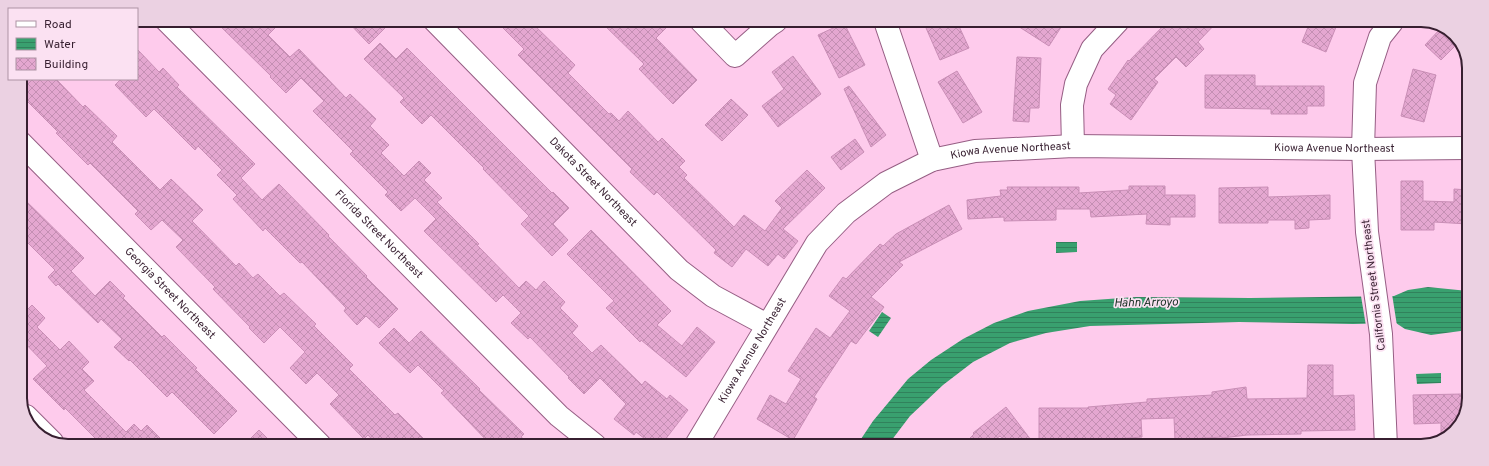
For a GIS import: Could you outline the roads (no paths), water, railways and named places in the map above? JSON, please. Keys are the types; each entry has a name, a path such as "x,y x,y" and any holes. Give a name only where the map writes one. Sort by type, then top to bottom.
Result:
{"street":[{"name":"Florida Street Northeast","path":"173,27 560,416 588,439"},
{"name":"Dakota Street Northeast","path":"441,27 679,270 713,296 767,325"},
{"path":"707,27 735,56 768,27"},
{"path":"887,27 932,160"},
{"path":"1073,146 1072,105 1076,84 1092,48 1112,27"},
{"name":"California Street Northeast","path":"1386,439 1381,334 1367,232 1362,149 1365,83 1380,37 1388,27"},
{"name":"Kiowa Avenue Northeast","path":"700,439 817,244 846,213 886,184 932,160 975,151 1073,146 1362,149 1462,148"},
{"name":"Georgia Street Northeast","path":"27,149 314,439"}],"water":[{"path":"1056,242 1077,242 1077,252 1056,253"},
{"name":"Hahn Arroyo","path":"1428,287 1462,290 1462,331 1431,335 1405,329 1396,323 1353,324 1239,322 1090,326 1046,333 1010,343 973,362 943,385 910,416 893,439 861,439 873,421 908,379 931,360 963,339 994,323 1028,311 1080,301 1136,297 1250,298 1394,296 1408,290"},
{"path":"882,312 891,318 878,337 869,331"},
{"path":"1441,373 1441,383 1417,384 1416,374"}]}
